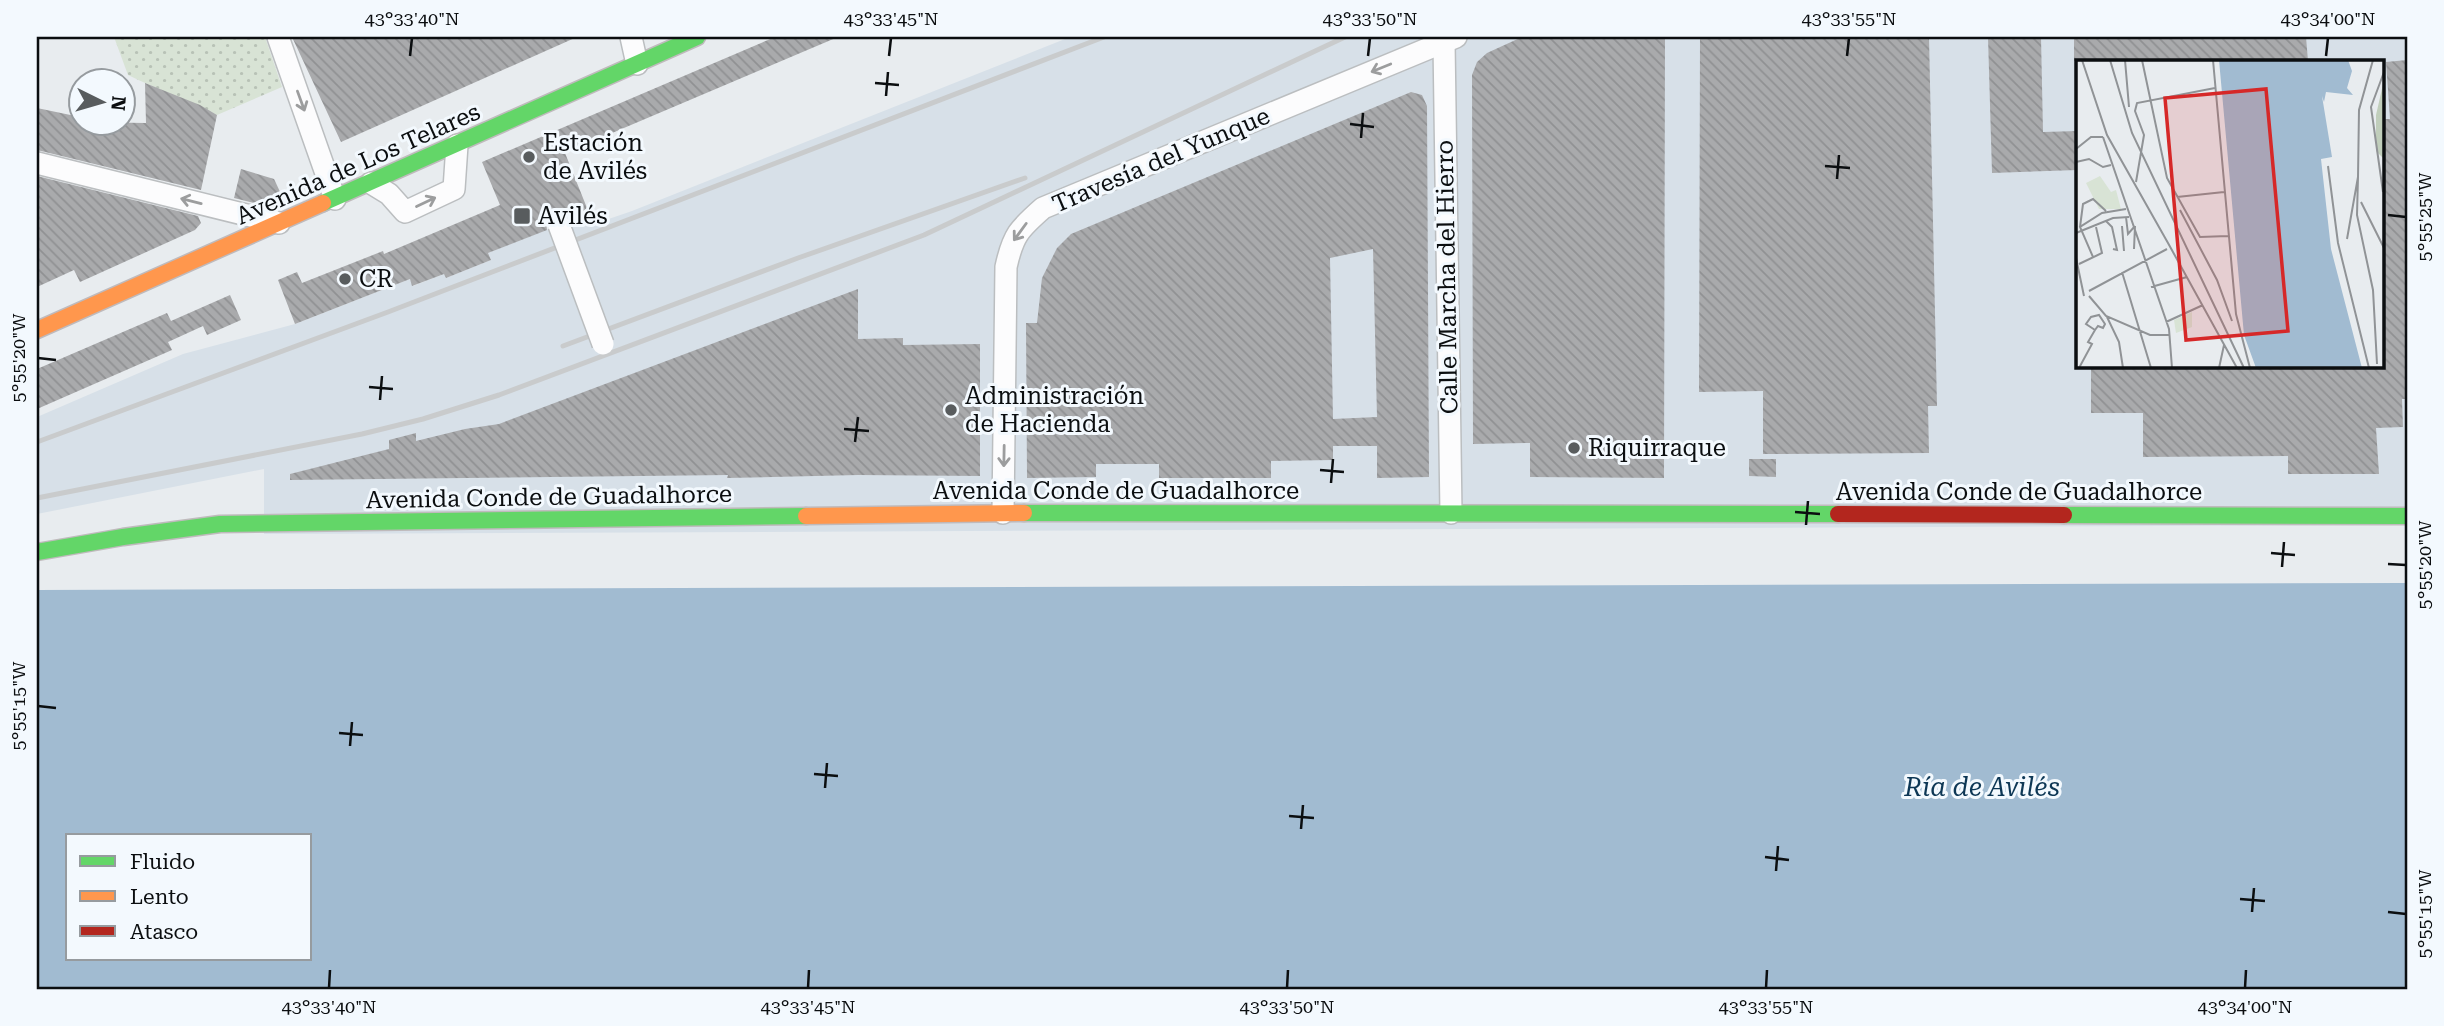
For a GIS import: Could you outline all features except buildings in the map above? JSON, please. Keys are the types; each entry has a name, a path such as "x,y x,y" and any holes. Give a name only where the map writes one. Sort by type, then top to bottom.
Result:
{"main road":[{"name":"Avenida de Los Telares","path":"37,330 697,37"},
{"name":"Avenida Conde de Guadalhorce","path":"37,552 220,524 1003,513 2407,516"}],"street":[{"path":"278,37 335,199"},
{"path":"631,37 637,64"},
{"name":"Calle Marcha del Hierro","path":"1450,40 1451,513"},
{"name":"Travesía del Yunque","path":"1003,513 1006,267 1011,246 1020,228 1044,208 1450,40"},
{"path":"371,183 389,194 405,212 454,189 457,145"},
{"path":"37,163 281,223"},
{"path":"559,225 604,344"}],"shaded area":[{"path":"1070,37 2407,37 2407,525 264,534 264,469 37,514 37,417 183,354 295,324 410,279 413,286 444,274 446,278 491,260 488,253 589,213 594,224"}],"green space":[{"path":"114,37 265,37 282,87 217,115 136,79 136,66 125,66"}],"water":[{"name":"Ría de Avilés","path":"2407,583 2407,989 37,989 37,590"}],"railway":[{"path":"37,442 388,312 1104,37"},
{"path":"37,498 362,434 423,419 499,395 924,235 1345,37"},
{"path":"563,346 798,258 1025,178"}],"traffic: fast":[{"path":"323,203 697,37"},
{"path":"1024,513 1838,514"},
{"path":"2064,515 2407,516"},
{"path":"37,552 220,524 806,516"}],"traffic: slow":[{"path":"37,330 323,203"},
{"path":"806,516 1024,513"}],"traffic: jam":[{"path":"1838,514 2064,515"}],"place":[{"name":"Estación de Avilés","path":"529,157"},
{"name":"Avilés","path":"522,216"},
{"name":"CR","path":"345,279"},
{"name":"Administración de Hacienda","path":"951,410"},
{"name":"Riquirraque","path":"1574,448"}]}
